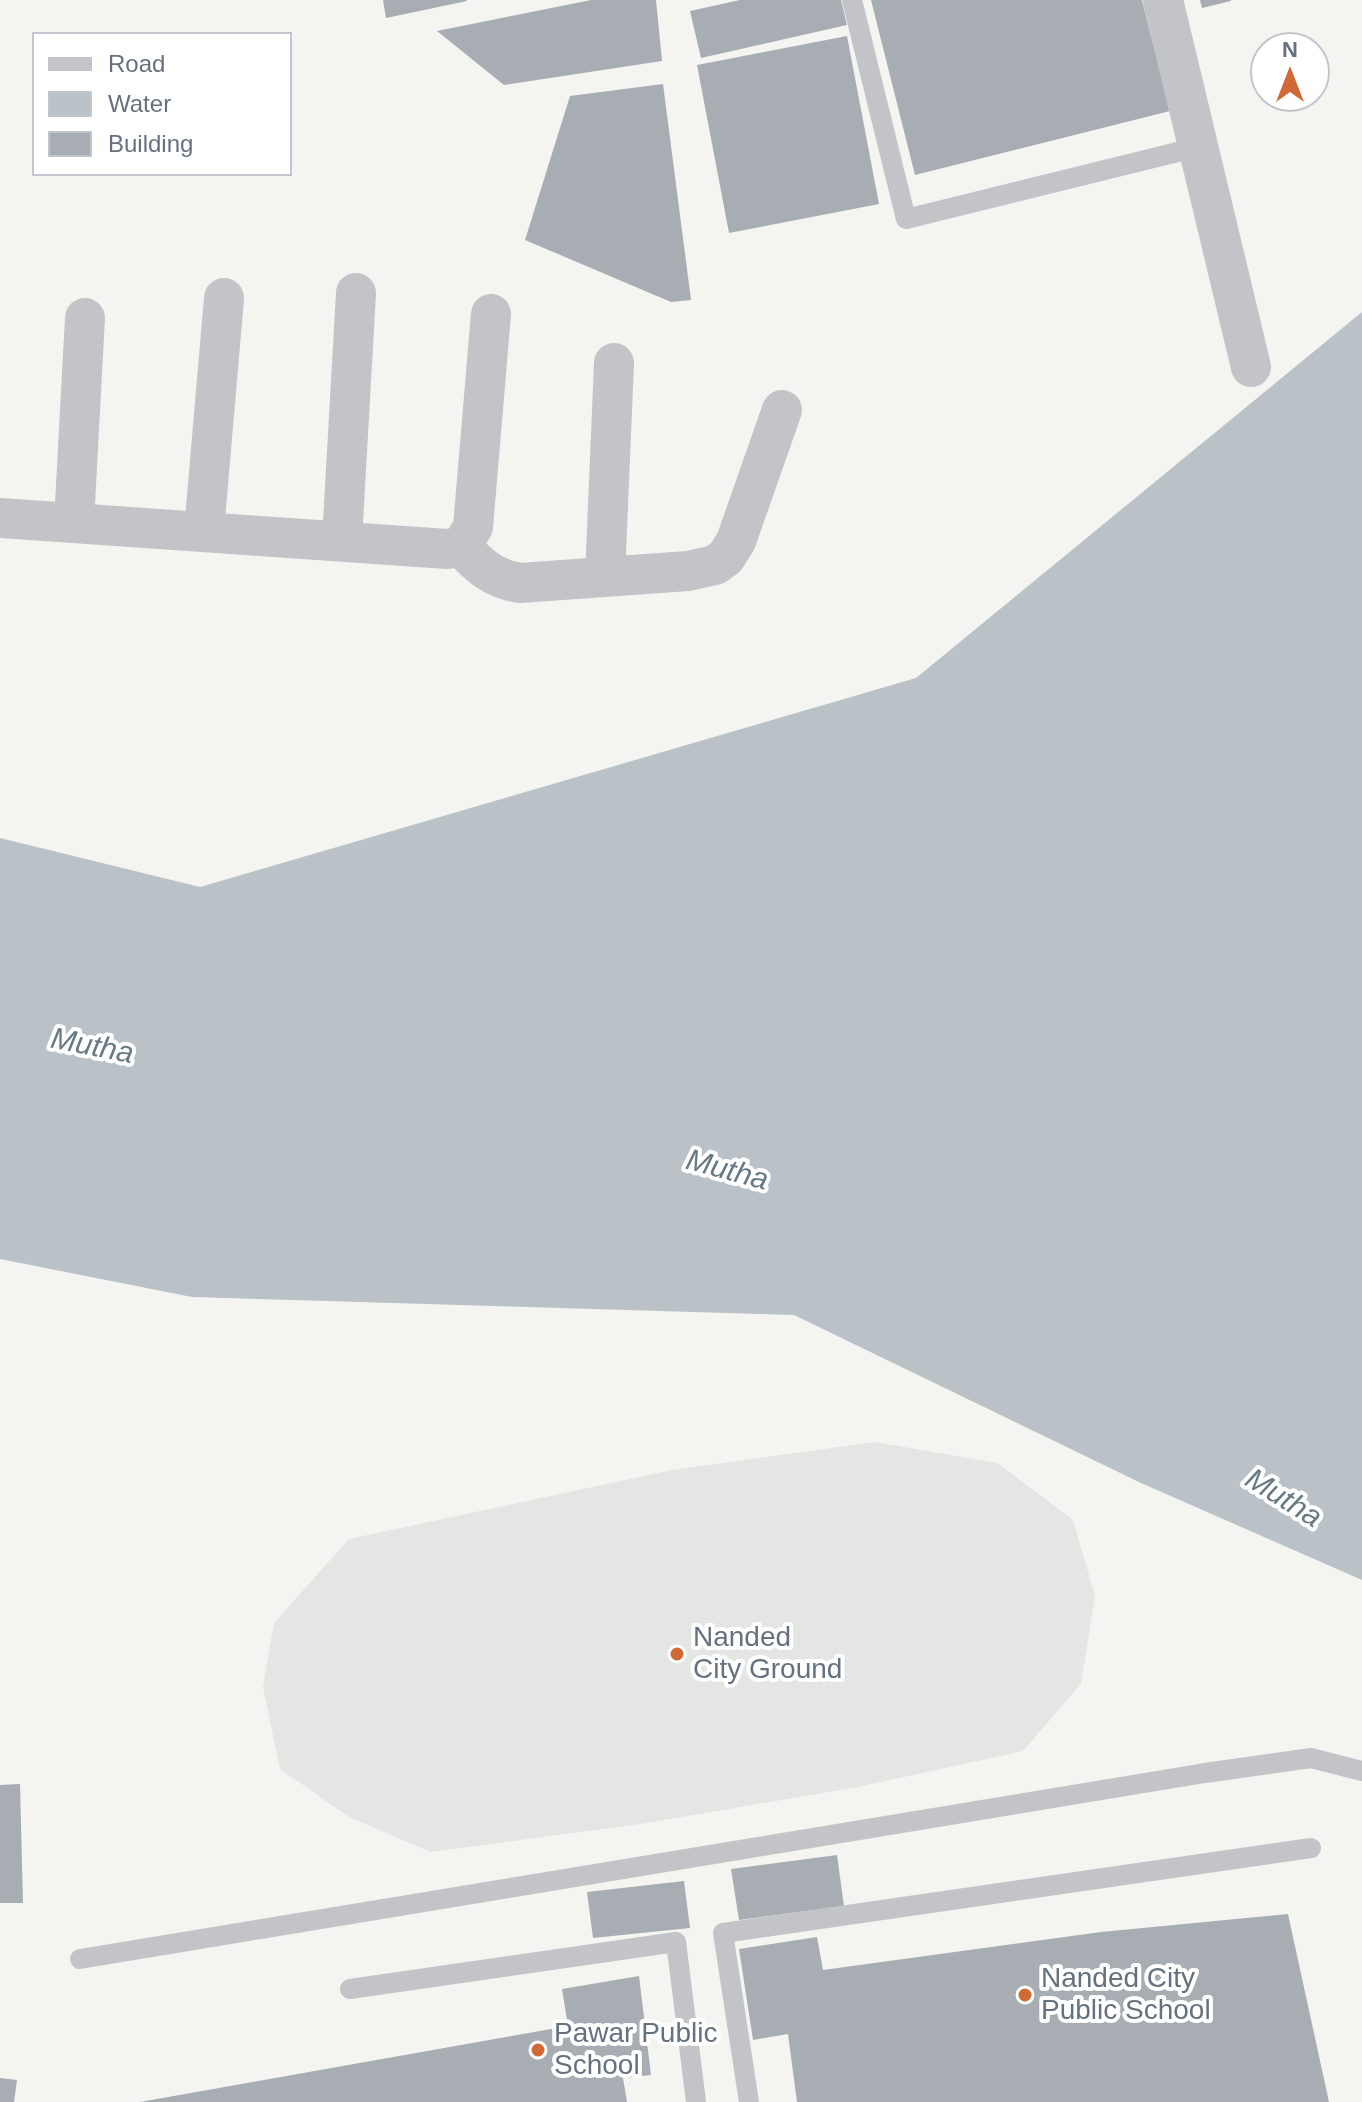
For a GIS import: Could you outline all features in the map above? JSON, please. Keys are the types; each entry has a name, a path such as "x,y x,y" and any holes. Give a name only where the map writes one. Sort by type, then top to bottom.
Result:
{"street":[{"path":"1163,0 1251,367"},
{"path":"342,540 356,293"},
{"path":"204,531 224,298"},
{"path":"0,518 447,549 461,547 469,538 474,518 491,314"},
{"path":"74,522 85,318"},
{"path":"605,577 614,363"},
{"path":"461,547 481,567 503,581 520,583 688,571 715,565 726,557 736,541 782,410"}],"lane":[{"path":"852,0 906,219 1198,147"},
{"path":"80,1959 1205,1773 1311,1758 1362,1771"},
{"path":"749,2102 723,1933 1311,1848"},
{"path":"350,1989 676,1942 696,2102"}],"shaded area":[{"name":"Nanded City Ground","path":"875,1442 997,1463 1073,1520 1095,1596 1081,1684 1023,1751 858,1787 640,1824 431,1852 349,1817 280,1769 263,1687 274,1623 349,1539 672,1470"}],"water":[{"name":"Mutha","path":"1362,312 1362,1580 1141,1483 794,1315 192,1297 0,1259 0,838 200,887 916,678"}],"building":[{"path":"383,0 466,0 467,1 386,18"},
{"path":"591,0 656,0 662,61 504,85 437,31"},
{"path":"740,0 841,0 847,25 701,58 690,11"},
{"path":"871,0 1142,0 1170,111 915,175"},
{"path":"1200,0 1231,0 1231,1 1202,8"},
{"path":"847,36 879,204 729,233 697,65"},
{"path":"663,84 691,300 671,302 525,240 570,96"},
{"path":"20,1784 23,1903 0,1903 0,1785"},
{"path":"837,1855 844,1906 739,1920 731,1869"},
{"path":"684,1881 690,1928 593,1938 587,1892"},
{"name":"Nanded City Public School","path":"1288,1914 1329,2102 797,2102 788,2034 753,2040 739,1949 817,1937 823,1970 1101,1932"},
{"name":"Pawar Public School","path":"639,1976 651,2075 623,2078 627,2102 140,2102 568,2026 562,1989"},
{"path":"0,2078 17,2080 14,2102 0,2102"}],"place":[{"name":"Nanded City Ground","path":"677,1654"},
{"name":"Nanded City Public School","path":"1025,1995"},
{"name":"Pawar Public School","path":"538,2050"}]}
